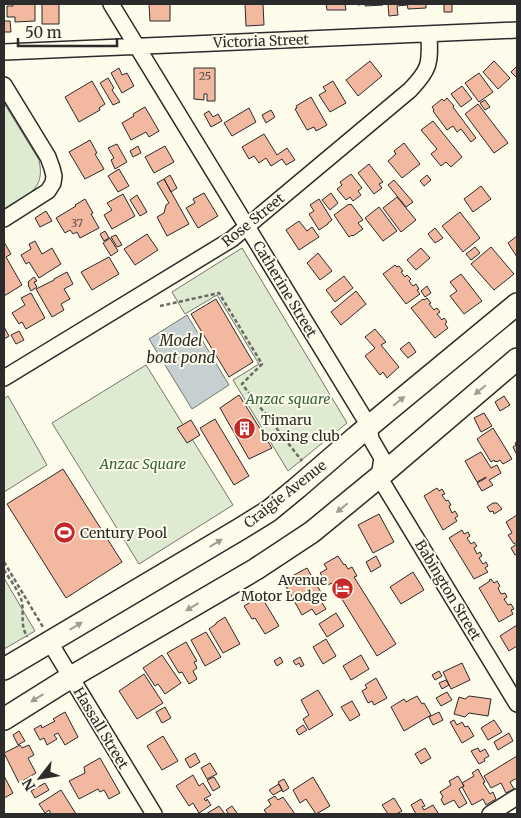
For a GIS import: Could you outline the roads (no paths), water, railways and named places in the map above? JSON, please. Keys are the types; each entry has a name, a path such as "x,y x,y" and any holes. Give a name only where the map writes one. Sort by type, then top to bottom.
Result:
{"highway":[{"name":"Craigie Avenue","path":"4,669 41,637 240,529 269,511 517,304"},
{"path":"4,719 71,677 287,549 312,532 517,359"}],"street":[{"name":"Catherine Street","path":"111,4 369,426 371,439 382,458 379,477"},
{"name":"Victoria Street","path":"4,52 517,30"},
{"name":"Rose Street","path":"4,378 232,239 422,78 427,70 429,59 429,34"},
{"path":"4,85 48,157 54,176 53,183 48,191 4,219"},
{"name":"Babington Street","path":"379,477 517,704"},
{"name":"Hassall Street","path":"41,637 71,677 154,814"},
{"path":"490,814 517,797"}],"water":[{"name":"Model boat pond","path":"187,315 229,385 192,409 149,339"}],"place":[{"name":"Timaru boxing club","path":"245,428"},
{"name":"Century Pool","path":"64,533"},
{"name":"Avenue Motor Lodge","path":"343,588"}],"park label":[{"name":"Anzac square","path":"288,399"},
{"name":"Anzac Square","path":"143,464"}]}
